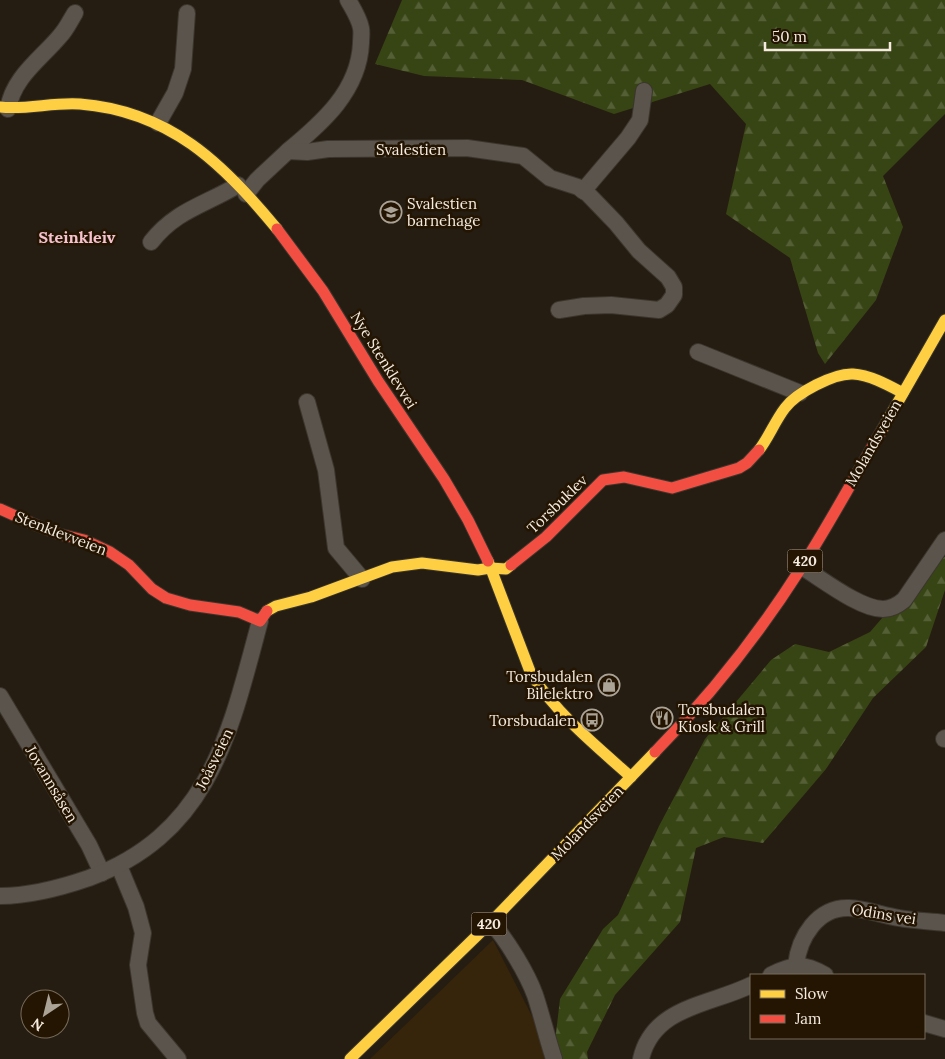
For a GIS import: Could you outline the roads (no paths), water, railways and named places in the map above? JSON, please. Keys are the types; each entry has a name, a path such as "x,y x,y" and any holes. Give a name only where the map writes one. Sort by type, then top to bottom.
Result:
{"main road":[{"name":"Nye Stenklevvei","path":"4,108 52,103 86,104 115,108 158,123 204,152 267,215 286,238 334,308 377,380 449,488 478,540 531,674 540,689 570,722 631,777"},
{"name":"Molandsveien","path":"350,1059 491,922 688,718 731,667 802,567 945,320"},
{"name":"Torsbuklev","path":"490,568 506,569 546,537 603,480 624,477 672,488 739,468 746,464 761,449 786,406 800,393 837,377 851,373 865,376 903,393"},
{"name":"Stenklevveien","path":"0,509 38,526 84,540 110,552 129,565 152,589 166,598 190,605 240,612 260,621"},
{"path":"260,621 266,612 276,606 311,597 392,567 422,563 478,570 490,568"}],"street":[{"path":"151,242 176,216 242,189 256,180 332,112 350,84 360,60 362,30 348,0"},
{"path":"4,108 19,81 62,35 75,13"},
{"path":"158,123 175,93 183,69 187,13"},
{"path":"559,310 584,306 611,305 659,310 667,305 674,295 674,287 668,277 640,251 616,223 584,191 628,138 640,120 644,91"},
{"name":"Svalestien","path":"288,151 467,148 523,156 550,178 578,187 584,191"},
{"path":"698,352 800,393"},
{"path":"307,402 326,470 336,548 362,579"},
{"path":"802,567 872,608 884,609 895,606 904,600 945,540"},
{"name":"Joåsveien","path":"0,896 28,895 66,886 102,873 119,866 140,852 172,826 206,781 217,759 235,713 260,621"},
{"name":"Jovannsåsen","path":"0,696 89,845 102,873"},
{"path":"119,866 136,907 143,933 138,965 148,1023 178,1059"},
{"name":"Odins vei","path":"796,965 798,952 812,925 832,911 846,908 865,910 900,918 945,923"},
{"path":"491,922 498,930 529,981 554,1059"},
{"path":"773,974 788,966 796,965 804,966 823,974"},
{"path":"641,1059 653,1033 666,1020 704,1002 750,985"},
{"path":"925,1024 945,1029"}],"place":[{"name":"Svalestien barnehage","path":"391,212"},
{"name":"Torsbudalen Bilelektro","path":"609,685"},
{"name":"Torsbudalen Kiosk & Grill","path":"662,718"},
{"name":"Torsbudalen","path":"592,720"}],"district":[{"name":"Steinkleiv","path":"77,237"}]}
